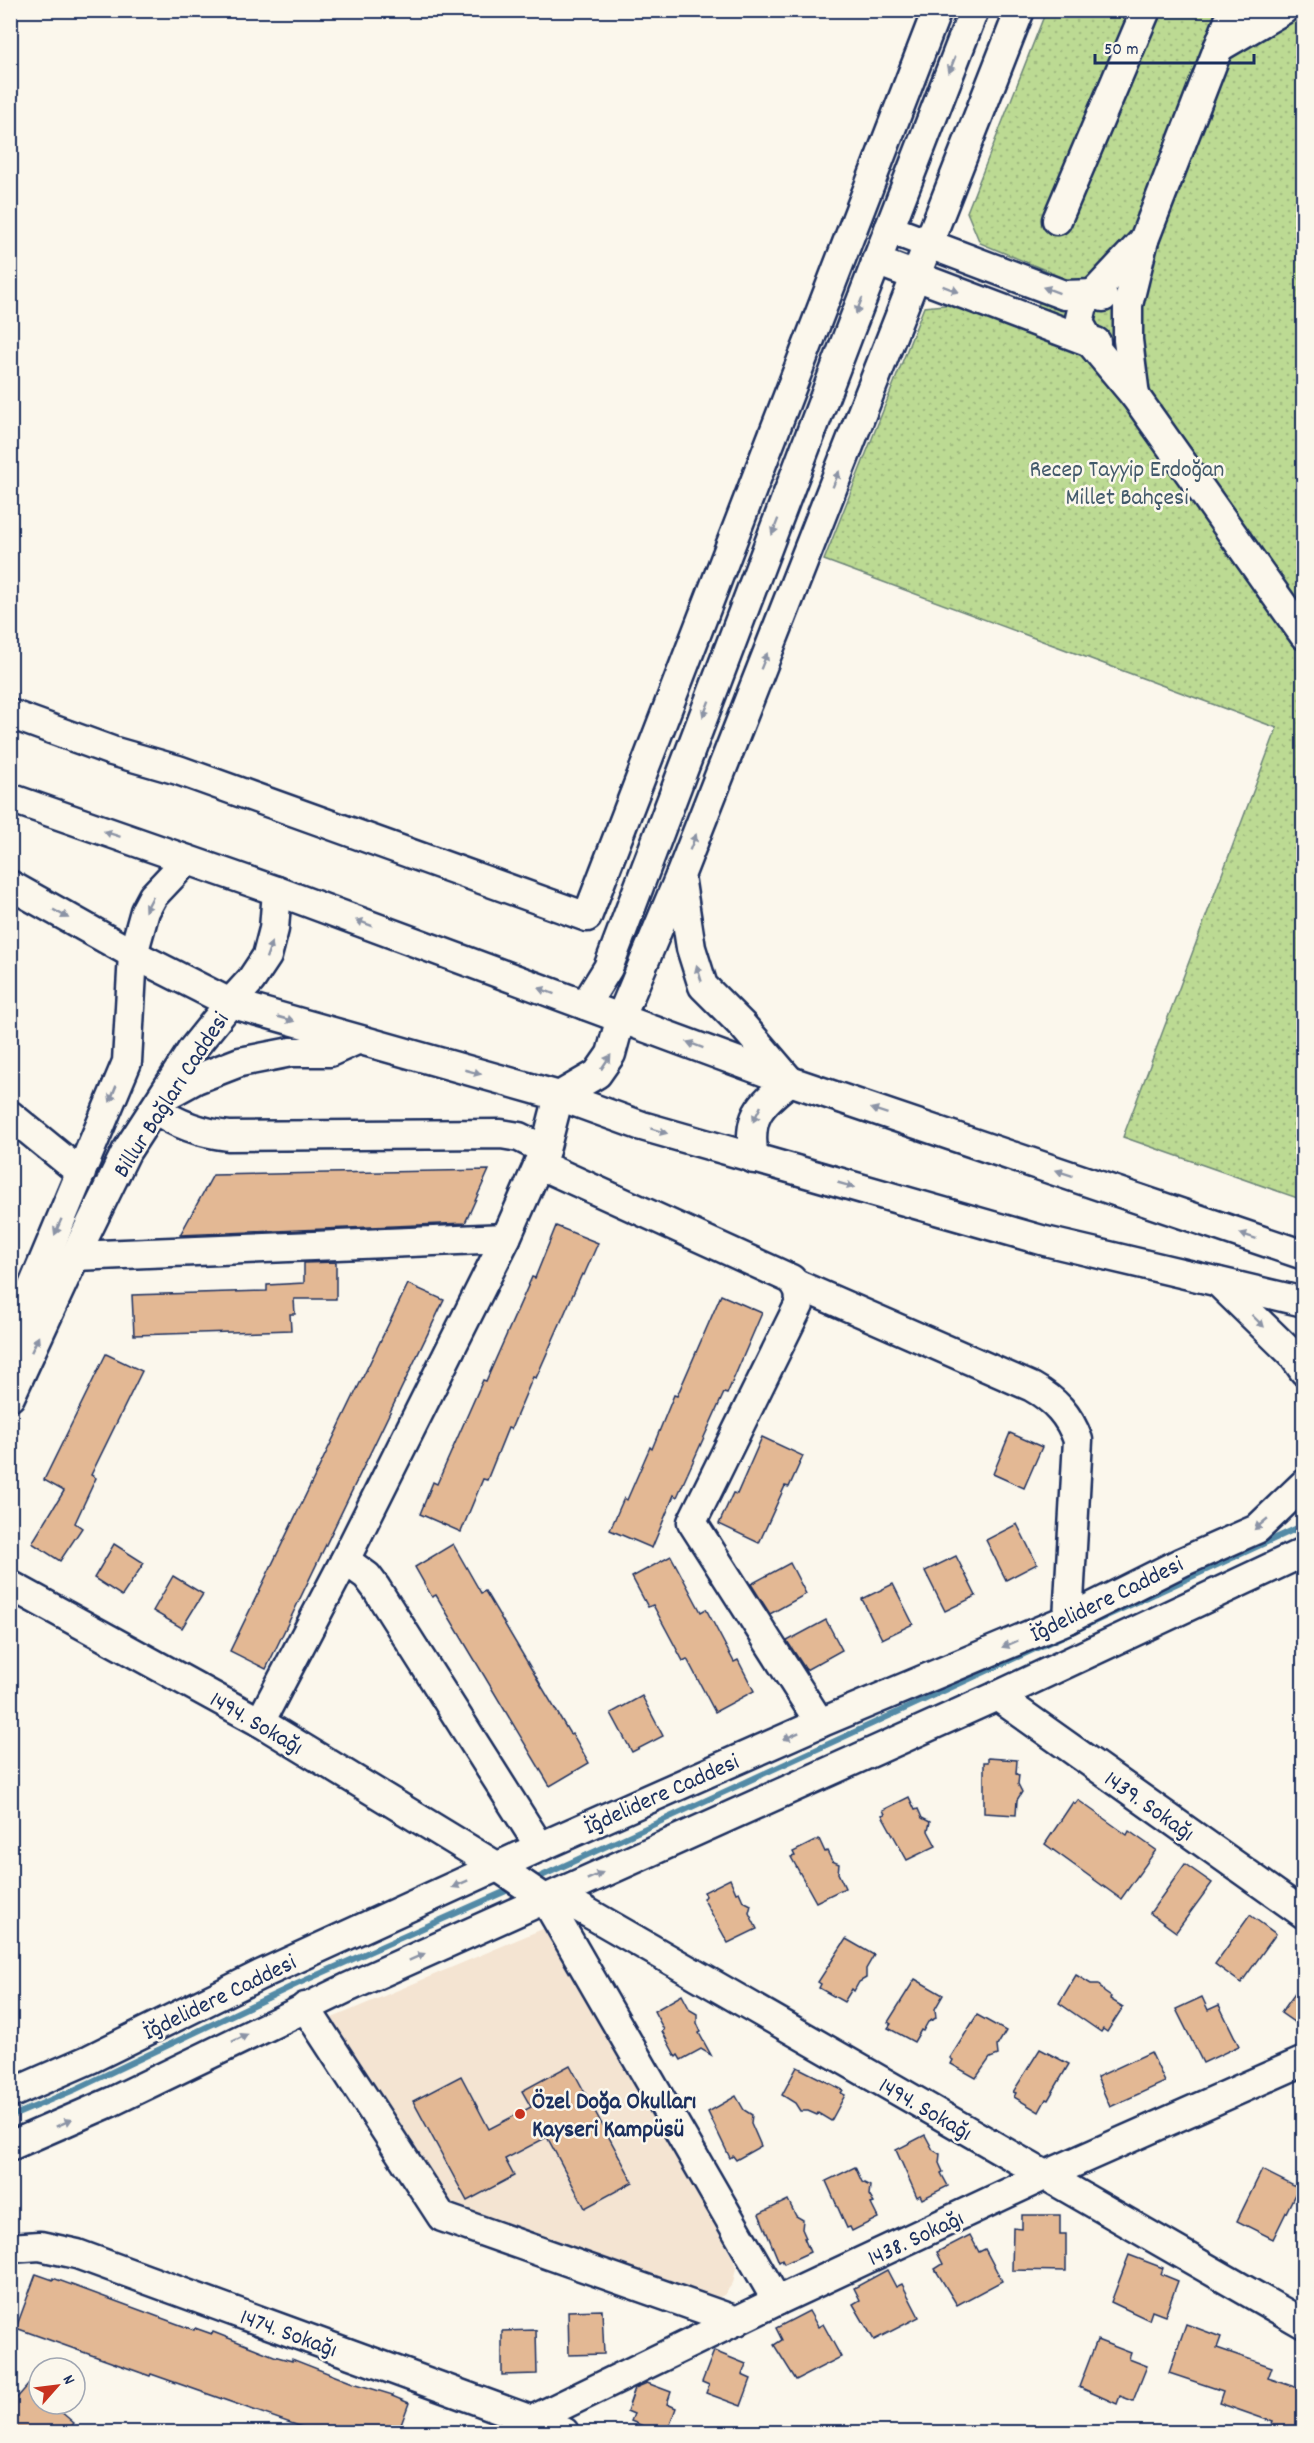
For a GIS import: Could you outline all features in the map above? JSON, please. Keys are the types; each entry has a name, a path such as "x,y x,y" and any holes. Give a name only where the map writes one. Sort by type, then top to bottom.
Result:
{"street":[{"path":"10,714 112,751 178,770 587,917 937,10"},
{"path":"585,1005 608,968 876,261 974,10"},
{"path":"260,1722 345,1560 506,1239 541,1157 559,1096 597,1074 606,1064 613,1048 621,1017 680,876 1020,10"},
{"path":"1057,220 1146,10"},
{"path":"1136,396 1128,340 1128,305 1144,240 1233,10"},
{"path":"1218,48 1283,10"},
{"path":"889,229 1064,295 1095,294 1128,305"},
{"path":"1144,240 1083,306 1079,322 1090,342 1136,396 1304,636"},
{"path":"876,261 1090,342 1128,340"},
{"path":"10,798 277,891 790,1081 1304,1255"},
{"name":"Billur Bağları Caddesi","path":"10,1341 127,1062 133,954 142,919 153,896 187,860"},
{"path":"680,876 691,948 703,986 743,1026 790,1081"},
{"path":"10,885 133,954 230,1003 559,1096 642,1126 753,1159 1045,1241 1304,1302"},
{"name":"Billur Bağları Caddesi","path":"10,1397 126,1152 192,1050 251,980 267,956 273,936 277,891"},
{"path":"357,1040 330,1052 291,1052 240,1062 206,1074 159,1103 167,1118 196,1130 229,1136 501,1134 519,1137 541,1157 791,1279 796,1284 799,1290 799,1305 692,1522 820,1723"},
{"path":"753,1159 751,1129 754,1116 761,1105 790,1081"},
{"path":"10,1115 81,1173"},
{"path":"75,1256 506,1239"},
{"path":"1216,1280 1292,1354 1304,1371"},
{"path":"796,1284 1032,1388 1057,1403 1066,1415 1078,1440 1068,1619"},
{"name":"İğdelidere Caddesi","path":"10,2146 111,2102 305,2007 524,1885 540,1847 820,1723 1068,1619 1182,1562 1257,1529 1304,1484"},
{"name":"İğdelidere Caddesi","path":"10,2094 90,2059 260,1975 524,1885 997,1696 1300,1558"},
{"path":"345,1560 367,1576 376,1588 540,1847"},
{"name":"1494. Sokağı","path":"10,1585 260,1722 524,1885 580,1908 1304,2324"},
{"name":"1439. Sokağı","path":"997,1696 1304,1914"},
{"path":"524,1885 777,2301"},
{"path":"305,2007 442,2217 736,2321"},
{"name":"1438. Sokağı","path":"530,2427 777,2301 1044,2176 1304,2061"},
{"name":"1474. Sokağı","path":"10,2248 40,2246 77,2254 530,2427 564,2433"}],"shaded area":[{"name":"Özel Doğa Okulları Kayseri Kampüsü","path":"552,1925 734,2261 736,2268 733,2283 724,2295 710,2300 445,2208 325,2021"}],"green space":[{"name":"Recep Tayyip Erdoğan Millet Bahçesi","path":"1046,11 1303,11 1303,1200 1123,1137 1277,728 824,560 924,307 954,304 1028,334 1050,272 980,243 967,212"}],"building":[{"path":"489,1170 465,1223 180,1235 213,1175"},
{"path":"556,1226 598,1243 536,1378 533,1377 511,1429 508,1428 487,1480 483,1479 461,1532 420,1514 433,1482 437,1484 483,1380 486,1381 532,1277 535,1278"},
{"path":"336,1262 336,1299 294,1299 295,1314 290,1314 291,1330 134,1335 132,1295 267,1291 267,1285 304,1283 304,1263"},
{"path":"408,1284 444,1300 266,1669 230,1651"},
{"path":"721,1295 762,1313 727,1394 724,1393 677,1497 674,1495 652,1548 610,1530 624,1498 627,1500 650,1447 652,1449 674,1395 677,1396"},
{"path":"106,1354 142,1371 91,1475 96,1478 75,1523 82,1528 60,1561 32,1543 64,1491 44,1480"},
{"path":"1010,1433 1042,1447 1024,1488 993,1474"},
{"path":"762,1437 803,1456 789,1487 785,1486 759,1543 719,1524 733,1493 737,1494"},
{"path":"1017,1524 1037,1564 1006,1580 986,1540"},
{"path":"114,1544 144,1563 122,1596 94,1578"},
{"path":"453,1544 481,1593 485,1591 589,1763 550,1786 436,1595 432,1597 415,1567"},
{"path":"671,1556 701,1612 706,1609 734,1662 738,1660 754,1691 715,1712 687,1659 683,1661 653,1605 648,1607 632,1577"},
{"path":"956,1556 976,1596 945,1611 925,1571"},
{"path":"790,1563 806,1594 770,1614 751,1584"},
{"path":"173,1576 203,1594 182,1628 153,1611"},
{"path":"893,1584 913,1624 882,1639 862,1599"},
{"path":"826,1620 842,1650 806,1670 787,1641"},
{"path":"642,1696 663,1736 632,1752 611,1713"},
{"path":"988,1758 1017,1760 1016,1774 1019,1775 1018,1784 1022,1792 1017,1800 1016,1815 984,1813 984,1762 988,1762"},
{"path":"909,1797 915,1810 918,1809 922,1818 930,1822 928,1831 936,1846 907,1860 882,1815 885,1814 883,1810"},
{"path":"1078,1800 1127,1835 1129,1831 1156,1850 1121,1899 1045,1844 1073,1802 1075,1804"},
{"path":"819,1839 832,1861 839,1864 838,1873 845,1888 816,1902 791,1857 795,1856 793,1852"},
{"path":"1185,1864 1212,1883 1176,1932 1150,1913"},
{"path":"730,1879 736,1893 739,1892 743,1901 751,1905 749,1913 757,1929 728,1943 703,1898 706,1896 704,1892"},
{"path":"1250,1915 1276,1934 1241,1983 1215,1964"},
{"path":"846,1939 874,1955 866,1969 866,1978 859,1982 854,1991 852,1989 844,2002 819,1988 821,1984 818,1982"},
{"path":"1076,1975 1091,1984 1099,1984 1111,1997 1110,1999 1123,2007 1107,2032 1103,2029 1101,2032 1059,2003"},
{"path":"915,1979 943,1995 935,2009 936,2018 928,2022 914,2042 888,2028 891,2024 888,2022"},
{"path":"1304,1981 1304,2029 1281,2013"},
{"path":"682,1995 690,2010 697,2014 697,2023 701,2032 699,2033 711,2055 701,2049 681,2060 678,2055 676,2057 662,2031 664,2030 654,2011"},
{"path":"1202,1997 1208,2010 1219,2005 1239,2046 1203,2063 1176,2009"},
{"path":"977,2015 1006,2031 997,2046 998,2055 990,2058 976,2078 951,2064 953,2060 950,2058"},
{"path":"1040,2049 1069,2064 1039,2112 1014,2097 1016,2093 1013,2092"},
{"path":"1151,2052 1165,2082 1110,2107 1097,2077"},
{"path":"570,2065 633,2182 585,2208 547,2137 505,2159 514,2176 467,2201 413,2101 461,2076 489,2129 531,2107 522,2091"},
{"path":"797,2067 843,2090 841,2093 845,2095 831,2121 818,2113 817,2115 808,2111 800,2111 795,2103 782,2095"},
{"path":"736,2096 744,2110 752,2115 751,2123 761,2146 736,2160 733,2156 730,2158 708,2112"},
{"path":"925,2135 933,2150 940,2154 939,2163 943,2172 941,2173 948,2186 922,2199 920,2195 917,2197 896,2150"},
{"path":"855,2167 862,2182 870,2186 869,2195 874,2203 871,2204 878,2218 852,2231 850,2227 847,2228 826,2181"},
{"path":"1262,2170 1298,2188 1273,2239 1237,2221"},
{"path":"788,2200 796,2216 803,2220 802,2229 810,2252 784,2264 782,2260 779,2262 759,2214"},
{"path":"1022,2215 1060,2215 1060,2234 1066,2234 1066,2271 1012,2270 1013,2228 1022,2229"},
{"path":"970,2235 979,2252 985,2249 1002,2281 957,2305 935,2269 943,2264 937,2252"},
{"path":"1129,2255 1163,2268 1161,2274 1178,2281 1165,2316 1152,2311 1149,2320 1111,2302"},
{"path":"887,2270 896,2287 902,2284 919,2317 874,2340 853,2304 860,2300 854,2288"},
{"path":"36,2274 53,2280 53,2278 194,2330 195,2328 212,2334 213,2332 274,2356 292,2361 292,2359 353,2383 393,2395 409,2403 398,2433 319,2433 16,2328"},
{"path":"602,2310 604,2354 569,2355 568,2311"},
{"path":"809,2311 818,2327 823,2324 841,2357 796,2380 774,2345 782,2340 776,2328"},
{"path":"1186,2324 1221,2337 1217,2348 1272,2367 1268,2378 1304,2390 1304,2433 1269,2433 1273,2422 1219,2403 1223,2391 1169,2373"},
{"path":"536,2330 537,2374 502,2375 502,2331"},
{"path":"1097,2340 1131,2353 1129,2359 1147,2366 1133,2401 1120,2396 1117,2404 1079,2387"},
{"path":"714,2351 746,2364 742,2375 751,2379 741,2406 706,2393 709,2385 702,2382"},
{"path":"647,2383 671,2392 667,2404 676,2408 667,2433 660,2433 631,2421 634,2414 627,2411 635,2388"},
{"path":"27,2386 27,2416 66,2416 74,2423 66,2433 10,2433 10,2406"}],"waterway":[{"path":"533,1880 1304,1525"},
{"path":"10,2117 74,2090 297,1984 515,1887"}],"place":[{"name":"Özel Doğa Okulları Kayseri Kampüsü","path":"520,2114"}]}
